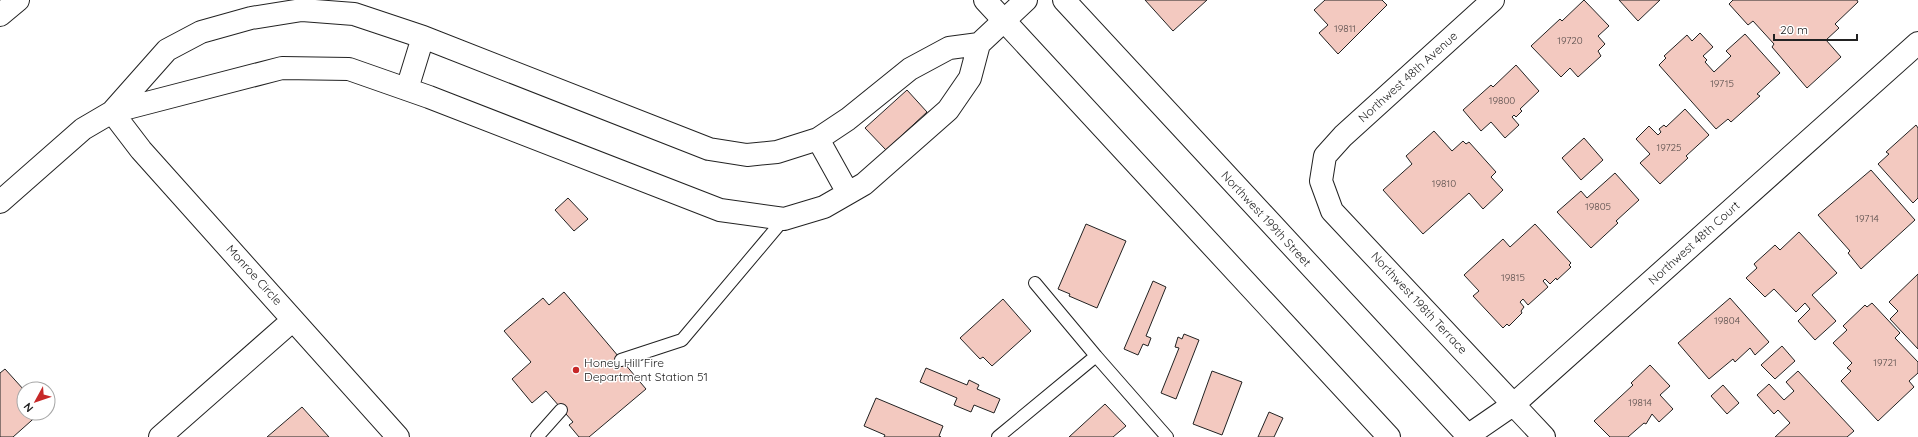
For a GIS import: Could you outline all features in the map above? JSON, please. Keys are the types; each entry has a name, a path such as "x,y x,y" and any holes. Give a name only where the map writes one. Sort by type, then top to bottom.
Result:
{"street":[{"path":"0,15 18,0"},
{"path":"985,0 1389,437"},
{"path":"0,202 83,129 112,112 282,68 349,69 407,89 720,210 784,219 824,207 864,184 948,110 970,78 979,44 1026,0"},
{"name":"Northwest 199th Street","path":"1064,0 1468,436"},
{"name":"Northwest 48th Avenue","path":"1325,156 1343,136 1493,0"},
{"path":"112,112 167,50 201,32 251,18 302,10 354,14 423,37 709,149 746,155 777,152 818,139 848,118 910,69 949,48 979,44"},
{"path":"407,89 423,37"},
{"name":"Northwest 48th Court","path":"1468,436 1514,404 1918,43"},
{"name":"Monroe Circle","path":"112,112 141,150 398,437"},
{"path":"818,139 848,193"},
{"name":"Northwest 198th Terrace","path":"1325,156 1321,181 1332,211 1544,437"},
{"path":"160,437 293,320"}],"lane":[{"path":"621,360 682,340 784,219"},
{"path":"1035,283 1167,437"},
{"path":"998,437 1096,356"},
{"path":"537,437 561,410"}],"building":[{"path":"1145,0 1207,0 1173,31"},
{"path":"1325,0 1382,0 1387,5 1338,54 1319,33 1328,25 1314,10"},
{"path":"1584,0 1609,26 1598,36 1605,44 1598,51 1601,56 1578,77 1570,68 1561,77 1531,46 1560,19 1562,21"},
{"path":"1619,0 1660,0 1638,21"},
{"path":"1733,0 1857,0 1858,2 1835,24 1839,28 1826,40 1841,57 1807,88 1772,47 1774,44 1753,21 1748,25 1729,4"},
{"path":"1700,33 1713,47 1703,56 1707,60 1705,62 1714,72 1731,56 1726,51 1745,34 1780,73 1757,94 1760,96 1731,122 1728,119 1716,129 1659,65 1666,58 1664,56 1687,35 1692,41"},
{"path":"1516,65 1539,91 1520,109 1522,111 1516,117 1514,115 1512,117 1519,125 1505,138 1491,122 1481,131 1463,110 1491,85 1493,87"},
{"path":"907,90 927,112 886,150 865,128"},
{"path":"1685,109 1709,135 1686,156 1688,158 1660,184 1640,163 1650,154 1636,139 1649,126 1658,135 1661,132 1659,129 1664,125 1666,127"},
{"path":"1916,125 1918,128 1918,198 1913,203 1878,164 1889,154 1886,152"},
{"path":"1434,131 1452,151 1463,141 1466,144 1469,142 1496,172 1491,177 1503,190 1483,209 1469,193 1423,234 1383,190 1412,164 1406,156"},
{"path":"1584,138 1603,160 1581,180 1562,158"},
{"path":"1871,170 1915,220 1861,269 1848,253 1850,251 1818,215"},
{"path":"1615,173 1639,200 1616,221 1618,223 1591,248 1557,212 1581,191 1587,198"},
{"path":"568,198 588,219 574,231 555,210"},
{"path":"1086,224 1126,241 1097,308 1069,296 1070,294 1058,289"},
{"path":"1535,224 1571,263 1569,265 1571,267 1557,280 1556,278 1550,284 1545,279 1543,281 1548,287 1528,305 1523,299 1520,302 1524,307 1521,311 1522,313 1509,326 1507,324 1503,328 1473,296 1479,291 1464,275 1503,239 1510,247"},
{"path":"1799,232 1837,273 1812,295 1836,321 1815,340 1798,321 1810,309 1805,303 1796,312 1774,289 1765,297 1746,278 1757,268 1754,264 1775,245 1780,250"},
{"path":"1918,274 1918,349 1890,319 1898,311 1889,302"},
{"path":"1153,281 1166,287 1146,336 1151,338 1148,346 1143,344 1138,355 1124,349"},
{"name":"Honey Hill Fire Department Station 51","path":"564,292 646,389 589,437 579,437 569,425 573,422 546,391 532,403 512,379 531,362 504,331 543,298 549,305"},
{"path":"1730,298 1769,342 1755,355 1750,348 1735,362 1733,359 1709,379 1678,343"},
{"path":"1003,299 1031,331 992,366 983,357 980,359 960,338"},
{"path":"1872,303 1900,333 1895,338 1918,362 1918,373 1909,381 1914,387 1878,421 1841,381 1851,371 1847,368 1852,363 1833,343 1847,330 1843,326 1865,305 1867,307"},
{"path":"1184,334 1199,340 1176,399 1161,393 1179,348 1175,347 1178,337 1182,339"},
{"path":"1782,346 1795,361 1775,379 1761,365"},
{"path":"1650,365 1670,386 1660,395 1673,409 1659,422 1652,414 1646,424 1644,423 1628,437 1610,437 1594,421 1633,385 1631,383"},
{"path":"926,368 967,385 969,380 979,385 977,389 1000,399 994,413 974,405 971,412 954,405 957,398 920,382"},
{"path":"5,369 16,381 16,421 31,421 13,437 0,437 0,373"},
{"path":"1212,371 1242,382 1222,435 1193,424"},
{"path":"1798,371 1854,431 1847,437 1775,437 1790,423 1778,410 1774,414 1757,395 1769,384 1784,400 1794,391 1786,382"},
{"path":"1723,385 1739,403 1727,414 1711,396"},
{"path":"876,398 943,426 939,436 941,437 884,437 885,435 864,426"},
{"path":"1105,404 1126,426 1113,437 1069,437"},
{"path":"302,407 329,437 267,437"},
{"path":"1269,412 1283,418 1274,437 1258,437"}],"place":[{"name":"Honey Hill Fire Department Station 51","path":"576,370"}]}
